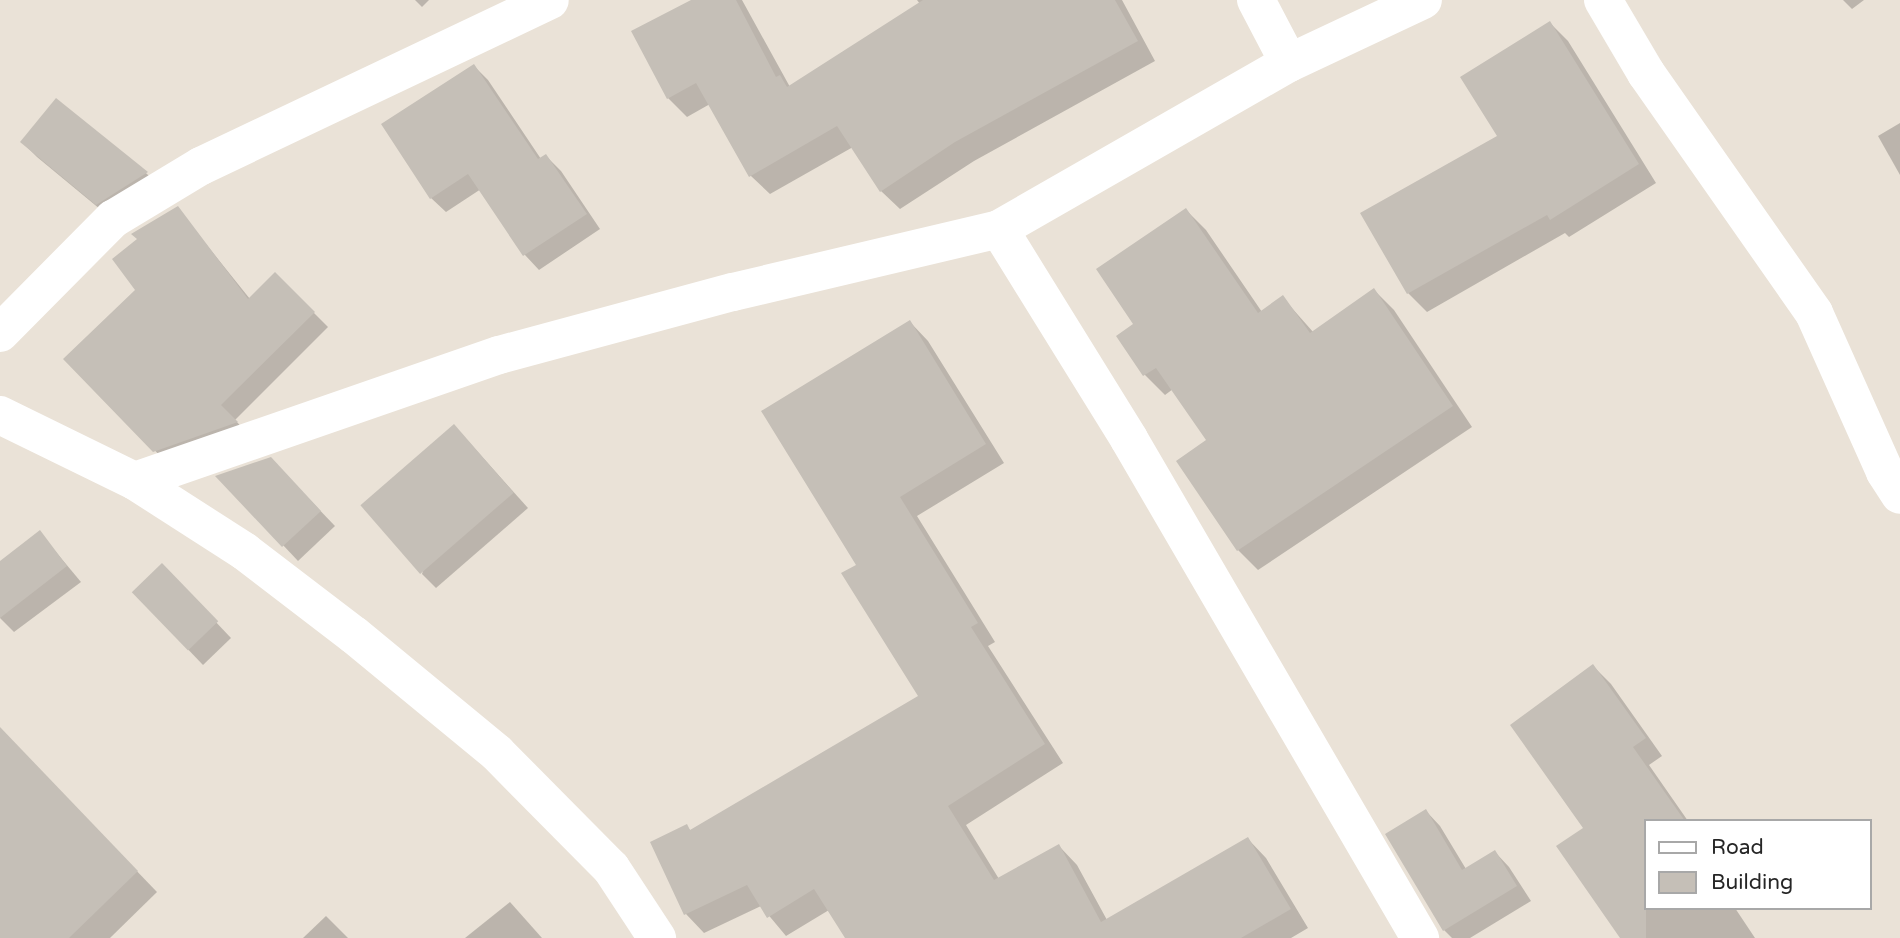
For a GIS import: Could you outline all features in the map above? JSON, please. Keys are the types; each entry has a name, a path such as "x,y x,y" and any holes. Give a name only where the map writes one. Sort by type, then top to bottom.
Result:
{"street":[{"path":"0,334 113,219 201,166 550,0"},
{"path":"1256,0 1289,63"},
{"path":"135,481 499,355 733,292 999,229 1289,63 1423,0"},
{"path":"1603,0 1646,73 1814,313 1885,471 1900,495"},
{"path":"999,229 1129,439 1420,938"},
{"path":"0,415 135,481 244,551 354,635 497,753 611,868 657,938"}],"building":[{"path":"691,0 736,0 776,77 780,75 787,87 923,0 1115,0 1138,41 955,142 880,192 837,126 749,177 696,83 667,99 631,31"},
{"path":"1550,21 1639,164 1550,220 1547,215 1407,294 1360,213 1497,136 1460,77"},
{"path":"474,64 538,159 546,154 587,214 523,256 468,174 430,199 381,124"},
{"path":"56,98 148,172 96,205 20,142"},
{"path":"178,206 248,299 275,272 315,312 221,405 238,422 153,452 63,359 135,290 112,259 137,239 131,234"},
{"path":"1186,208 1258,313 1283,295 1310,333 1374,288 1453,406 1237,551 1176,461 1206,440 1156,368 1143,376 1116,336 1133,324 1096,269"},
{"path":"910,320 986,444 900,497 978,623 971,627 1045,744 948,806 994,880 1059,844 1101,922 1248,837 1291,909 1241,938 845,938 814,889 767,918 747,885 684,915 650,842 687,824 690,830 918,696 841,573 856,565 761,411"},
{"path":"454,424 514,493 420,574 360,505"},
{"path":"271,457 321,511 282,547 215,476"},
{"path":"40,530 67,566 0,618 0,561"},
{"path":"162,563 218,621 188,650 132,592"},
{"path":"1593,664 1646,738 1633,747 1684,819 1644,819 1646,938 1620,938 1556,846 1583,828 1510,725"},
{"path":"0,727 138,871 69,938 0,938"},
{"path":"1426,809 1462,870 1495,850 1517,886 1443,931 1385,834"}]}
